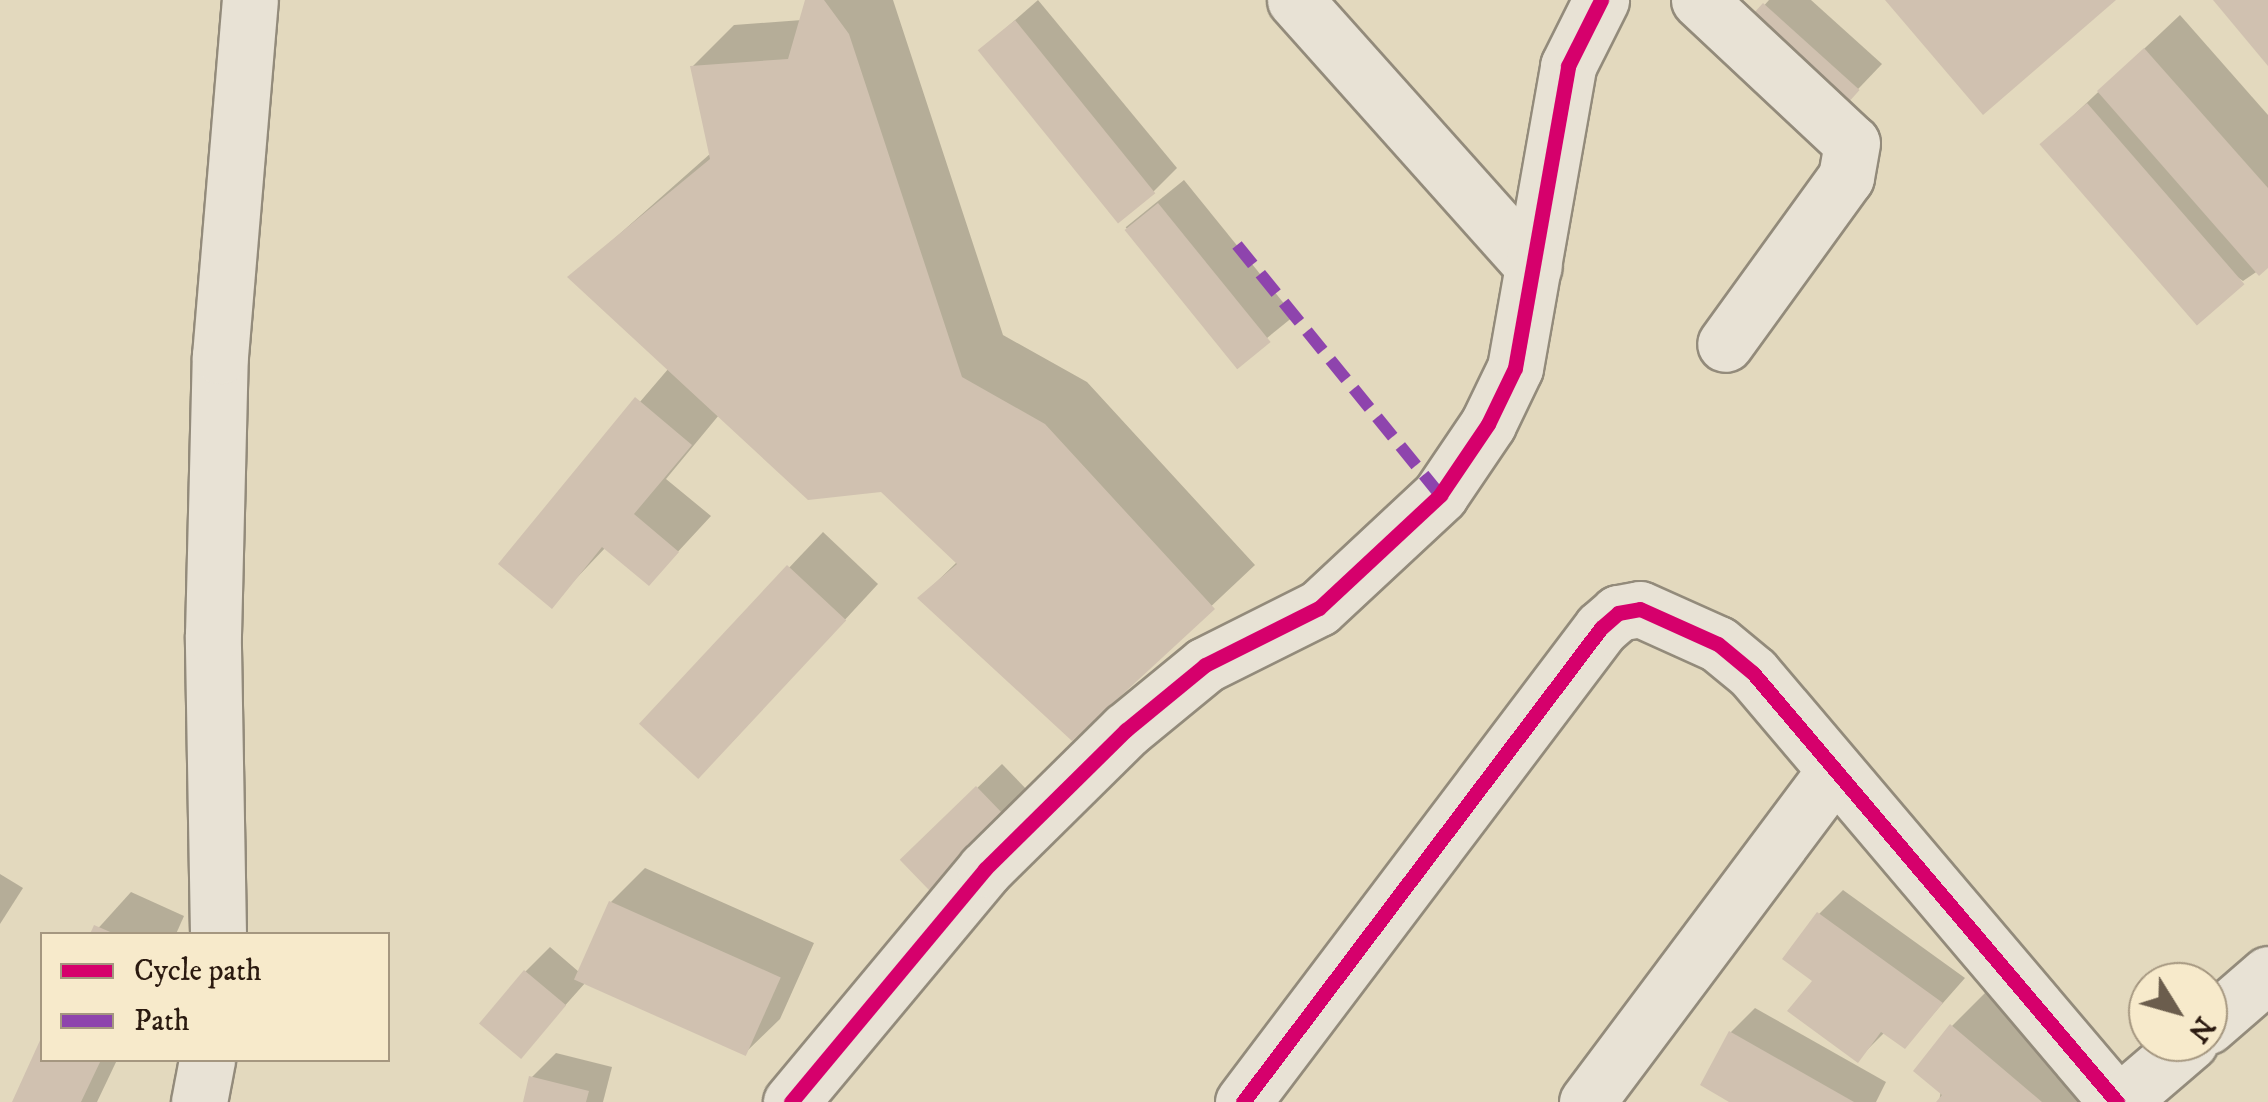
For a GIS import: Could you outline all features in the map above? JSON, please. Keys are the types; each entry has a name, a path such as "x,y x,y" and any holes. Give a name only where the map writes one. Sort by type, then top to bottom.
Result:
{"street":[{"path":"218,932 213,635 220,356 250,0"},
{"path":"1295,0 1534,266"},
{"path":"791,1102 985,869 1126,730 1206,665 1319,608 1440,496 1488,424 1515,368 1568,66 1601,0"},
{"path":"1699,0 1852,142 1846,177 1725,344"},
{"path":"1243,1102 1618,613 1640,609 1718,644 1753,673 2118,1102 2166,1062"},
{"path":"1586,1102 1835,771"},
{"path":"2228,1009 2268,974"},
{"path":"199,1102 206,1062"}],"building":[{"path":"805,0 824,0 849,34 962,377 1045,424 1215,609 1072,741 917,598 957,564 881,492 808,500 567,277 710,159 690,66 788,59"},
{"path":"1885,0 2116,0 1983,115"},
{"path":"2213,0 2268,0 2268,66"},
{"path":"1763,3 1860,90 1838,114 1742,27"},
{"path":"1015,20 1155,193 1118,224 978,50"},
{"path":"2144,48 2268,188 2268,268 2259,276 2097,91"},
{"path":"2087,103 2244,284 2197,325 2039,144"},
{"path":"1158,203 1271,342 1237,369 1125,230"},
{"path":"635,397 692,445 634,514 679,552 649,586 602,547 552,609 498,564"},
{"path":"787,565 846,620 698,779 639,724"},
{"path":"976,786 1009,820 932,893 900,860"},
{"path":"609,901 781,977 746,1056 574,980"},
{"path":"1817,912 1943,1003 1905,1049 1881,1032 1858,1063 1787,1011 1812,981 1782,959"},
{"path":"94,925 110,932 91,932"},
{"path":"524,970 566,1005 521,1059 479,1024"},
{"path":"1950,1024 2042,1102 1936,1102 1942,1095 1913,1071"},
{"path":"1729,1031 1854,1102 1729,1102 1700,1085"},
{"path":"40,1040 40,1062 100,1062 81,1102 12,1102"},
{"path":"529,1076 589,1091 586,1102 523,1102"}],"marked path":[{"path":"1237,245 1440,495"}],"cycle path":[{"path":"791,1102 985,869 1126,730 1205,665 1319,608 1440,495 1488,424 1515,368 1568,66 1601,0"},
{"path":"1243,1102 1601,628 1618,613 1640,609 1718,644 1753,673 2117,1102"}]}
